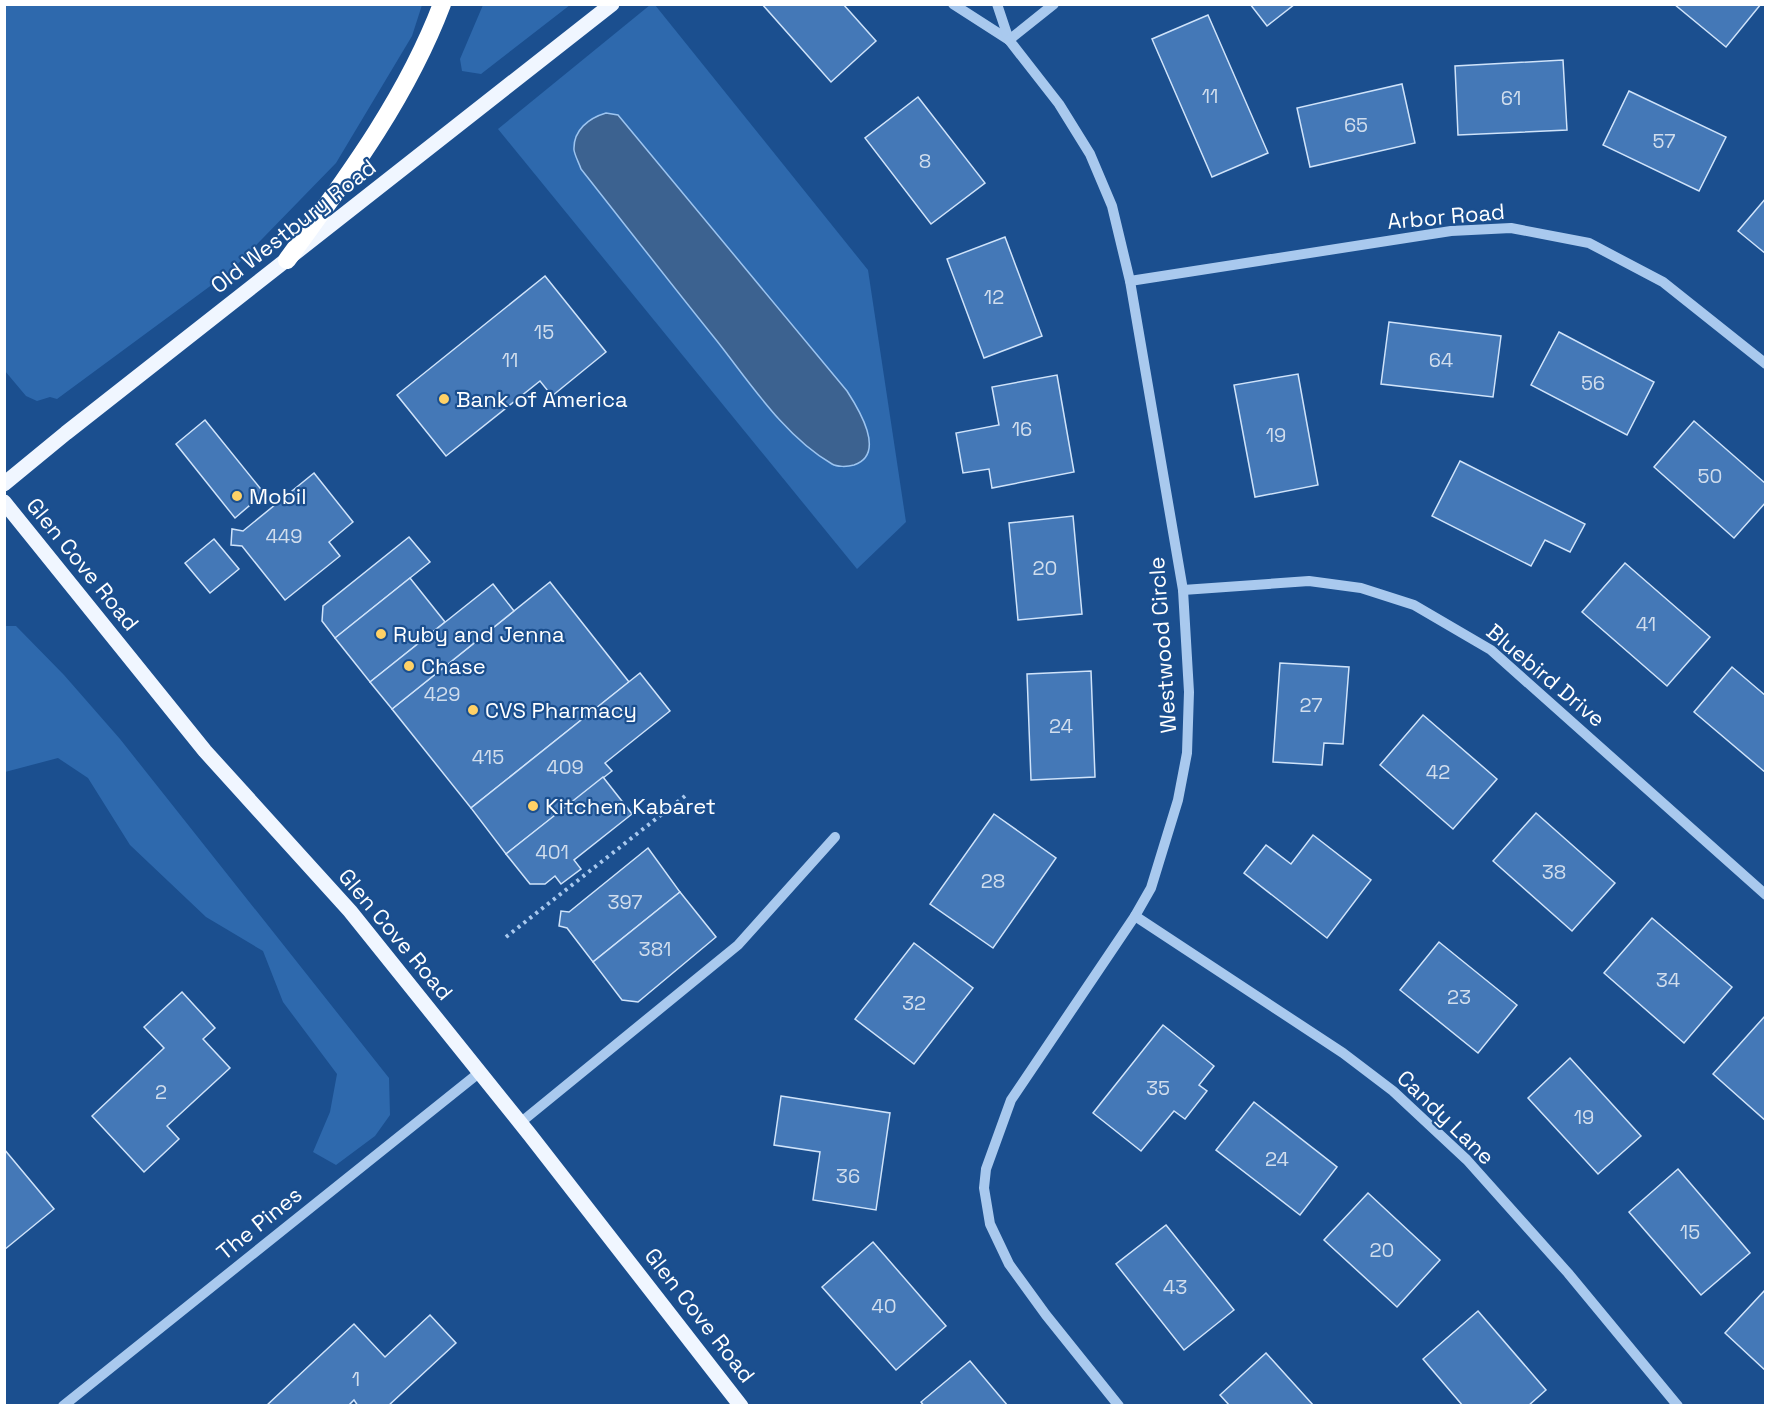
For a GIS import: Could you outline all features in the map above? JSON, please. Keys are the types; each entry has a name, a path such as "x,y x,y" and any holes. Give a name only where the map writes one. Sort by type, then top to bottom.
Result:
{"highway":[{"path":"287,260 392,110 426,44 442,4"}],"main road":[{"name":"Old Westbury Road","path":"4,484 612,4"},
{"name":"Glen Cove Road","path":"4,502 205,751 350,911 480,1072 741,1406"}],"street":[{"name":"Westwood Circle","path":"953,4 1009,40 1059,104 1090,154 1112,206 1130,281 1183,590 1189,692 1187,753 1178,800 1151,888 1135,916 1011,1100 986,1169 984,1188 990,1224 1009,1264 1046,1315 1119,1406"},
{"name":"Westwood Circle","path":"997,4 1009,40"},
{"path":"1009,40 1053,4"},
{"name":"Arbor Road","path":"1130,281 1451,231 1511,228 1589,243 1663,282 1766,364"},
{"name":"Bluebird Drive","path":"1183,590 1310,581 1361,588 1414,605 1491,650 1766,895"},
{"path":"520,1123 738,945 835,837"},
{"name":"Candy Lane","path":"1135,916 1343,1053 1393,1090 1467,1160 1568,1273 1678,1406"},
{"name":"The Pines","path":"63,1406 480,1072"}],"path":[{"path":"506,937 685,796"}],"shaded area":[{"path":"483,4 570,5 481,74 462,71 460,59"},
{"path":"4,5 422,5 412,36 336,163 232,270 57,399 50,397 37,401 26,396 5,371"},
{"path":"650,5 655,5 868,270 906,522 857,569 498,129"},
{"path":"606,113 618,115 847,391 867,430 868,451 864,459 851,466 834,465 815,453 784,424 755,391 581,169 574,150 576,136 588,122"},
{"path":"5,626 16,626 64,675 120,739 389,1078 390,1115 375,1136 336,1165 313,1152 330,1112 337,1074 283,1002 263,951 206,917 130,845 88,778 58,758 5,772"}],"building":[{"path":"762,4 843,4 876,41 831,82"},
{"path":"1250,4 1295,4 1267,26"},
{"path":"1674,4 1761,4 1726,47"},
{"path":"1208,15 1268,153 1212,177 1152,39"},
{"path":"1563,60 1567,130 1458,135 1455,66"},
{"path":"1402,84 1415,143 1310,167 1297,108"},
{"path":"1629,91 1726,137 1699,191 1603,145"},
{"path":"918,97 985,183 931,224 865,138"},
{"path":"1766,198 1766,254 1738,231"},
{"path":"1005,237 1042,336 984,358 947,259"},
{"path":"545,276 606,352 552,396 540,381 446,456 397,395"},
{"path":"1389,322 1501,336 1493,397 1381,384"},
{"path":"1559,332 1654,382 1627,435 1531,385"},
{"path":"1298,374 1318,485 1255,497 1234,385"},
{"path":"1057,375 1074,472 992,488 989,469 963,473 956,433 999,425 992,387"},
{"path":"205,420 264,493 235,518 176,444"},
{"path":"1694,421 1766,484 1766,502 1734,538 1654,467"},
{"path":"1460,461 1585,524 1570,552 1545,540 1531,566 1432,516"},
{"path":"314,473 353,522 329,542 340,556 285,600 242,546 231,545 232,529 243,531"},
{"path":"1073,516 1082,614 1018,620 1009,523"},
{"path":"409,537 430,562 335,638 322,621 323,606"},
{"path":"214,539 239,569 210,593 185,563"},
{"path":"1625,563 1710,637 1667,686 1582,612"},
{"path":"410,578 445,622 370,682 335,638"},
{"path":"550,582 629,682 471,808 392,709"},
{"path":"493,584 514,611 392,709 370,682"},
{"path":"1280,663 1349,667 1343,744 1324,743 1322,765 1273,762"},
{"path":"1732,667 1766,696 1766,773 1694,712"},
{"path":"1091,671 1095,777 1031,780 1027,674"},
{"path":"640,673 670,711 605,763 612,771 506,854 471,808"},
{"path":"1423,715 1497,779 1453,829 1380,765"},
{"path":"603,777 632,814 574,860 581,869 561,884 555,876 545,884 530,884 506,854"},
{"path":"1536,813 1615,883 1572,931 1493,861"},
{"path":"994,814 1056,858 993,948 930,904"},
{"path":"1313,835 1371,880 1327,938 1244,873 1266,845 1291,864"},
{"path":"648,848 680,892 593,962 567,928 559,926 561,911 569,912"},
{"path":"680,892 716,937 638,1002 622,1000 593,962"},
{"path":"1652,918 1732,987 1684,1043 1604,973"},
{"path":"1439,942 1517,1005 1478,1053 1400,990"},
{"path":"914,943 973,988 914,1064 855,1019"},
{"path":"182,992 215,1028 203,1039 230,1068 167,1126 179,1139 144,1172 92,1116 164,1048 144,1027"},
{"path":"1766,1016 1766,1121 1713,1074"},
{"path":"1163,1025 1214,1066 1199,1085 1207,1091 1185,1119 1174,1111 1141,1151 1093,1113"},
{"path":"1570,1058 1641,1136 1598,1174 1528,1098"},
{"path":"781,1096 890,1113 876,1210 813,1200 820,1152 774,1145"},
{"path":"1254,1102 1337,1167 1300,1215 1216,1150"},
{"path":"4,1149 54,1209 4,1250"},
{"path":"1678,1169 1750,1253 1701,1295 1629,1212"},
{"path":"1368,1193 1440,1260 1397,1307 1324,1240"},
{"path":"1166,1225 1234,1310 1184,1350 1116,1264"},
{"path":"873,1242 946,1326 896,1370 822,1287"},
{"path":"1766,1289 1766,1371 1725,1333"},
{"path":"1478,1311 1546,1390 1528,1406 1463,1406 1423,1359"},
{"path":"430,1315 456,1343 388,1406 358,1406 354,1400 348,1406 266,1406 354,1324 385,1357"},
{"path":"1266,1353 1314,1406 1230,1406 1220,1395"},
{"path":"970,1361 1008,1406 924,1406 921,1402"}],"place":[{"name":"Bank of America","path":"444,399"},
{"name":"Mobil","path":"237,496"},
{"name":"Ruby and Jenna","path":"381,634"},
{"name":"Chase","path":"409,666"},
{"name":"CVS Pharmacy","path":"473,710"},
{"name":"Kitchen Kabaret","path":"533,806"}]}
